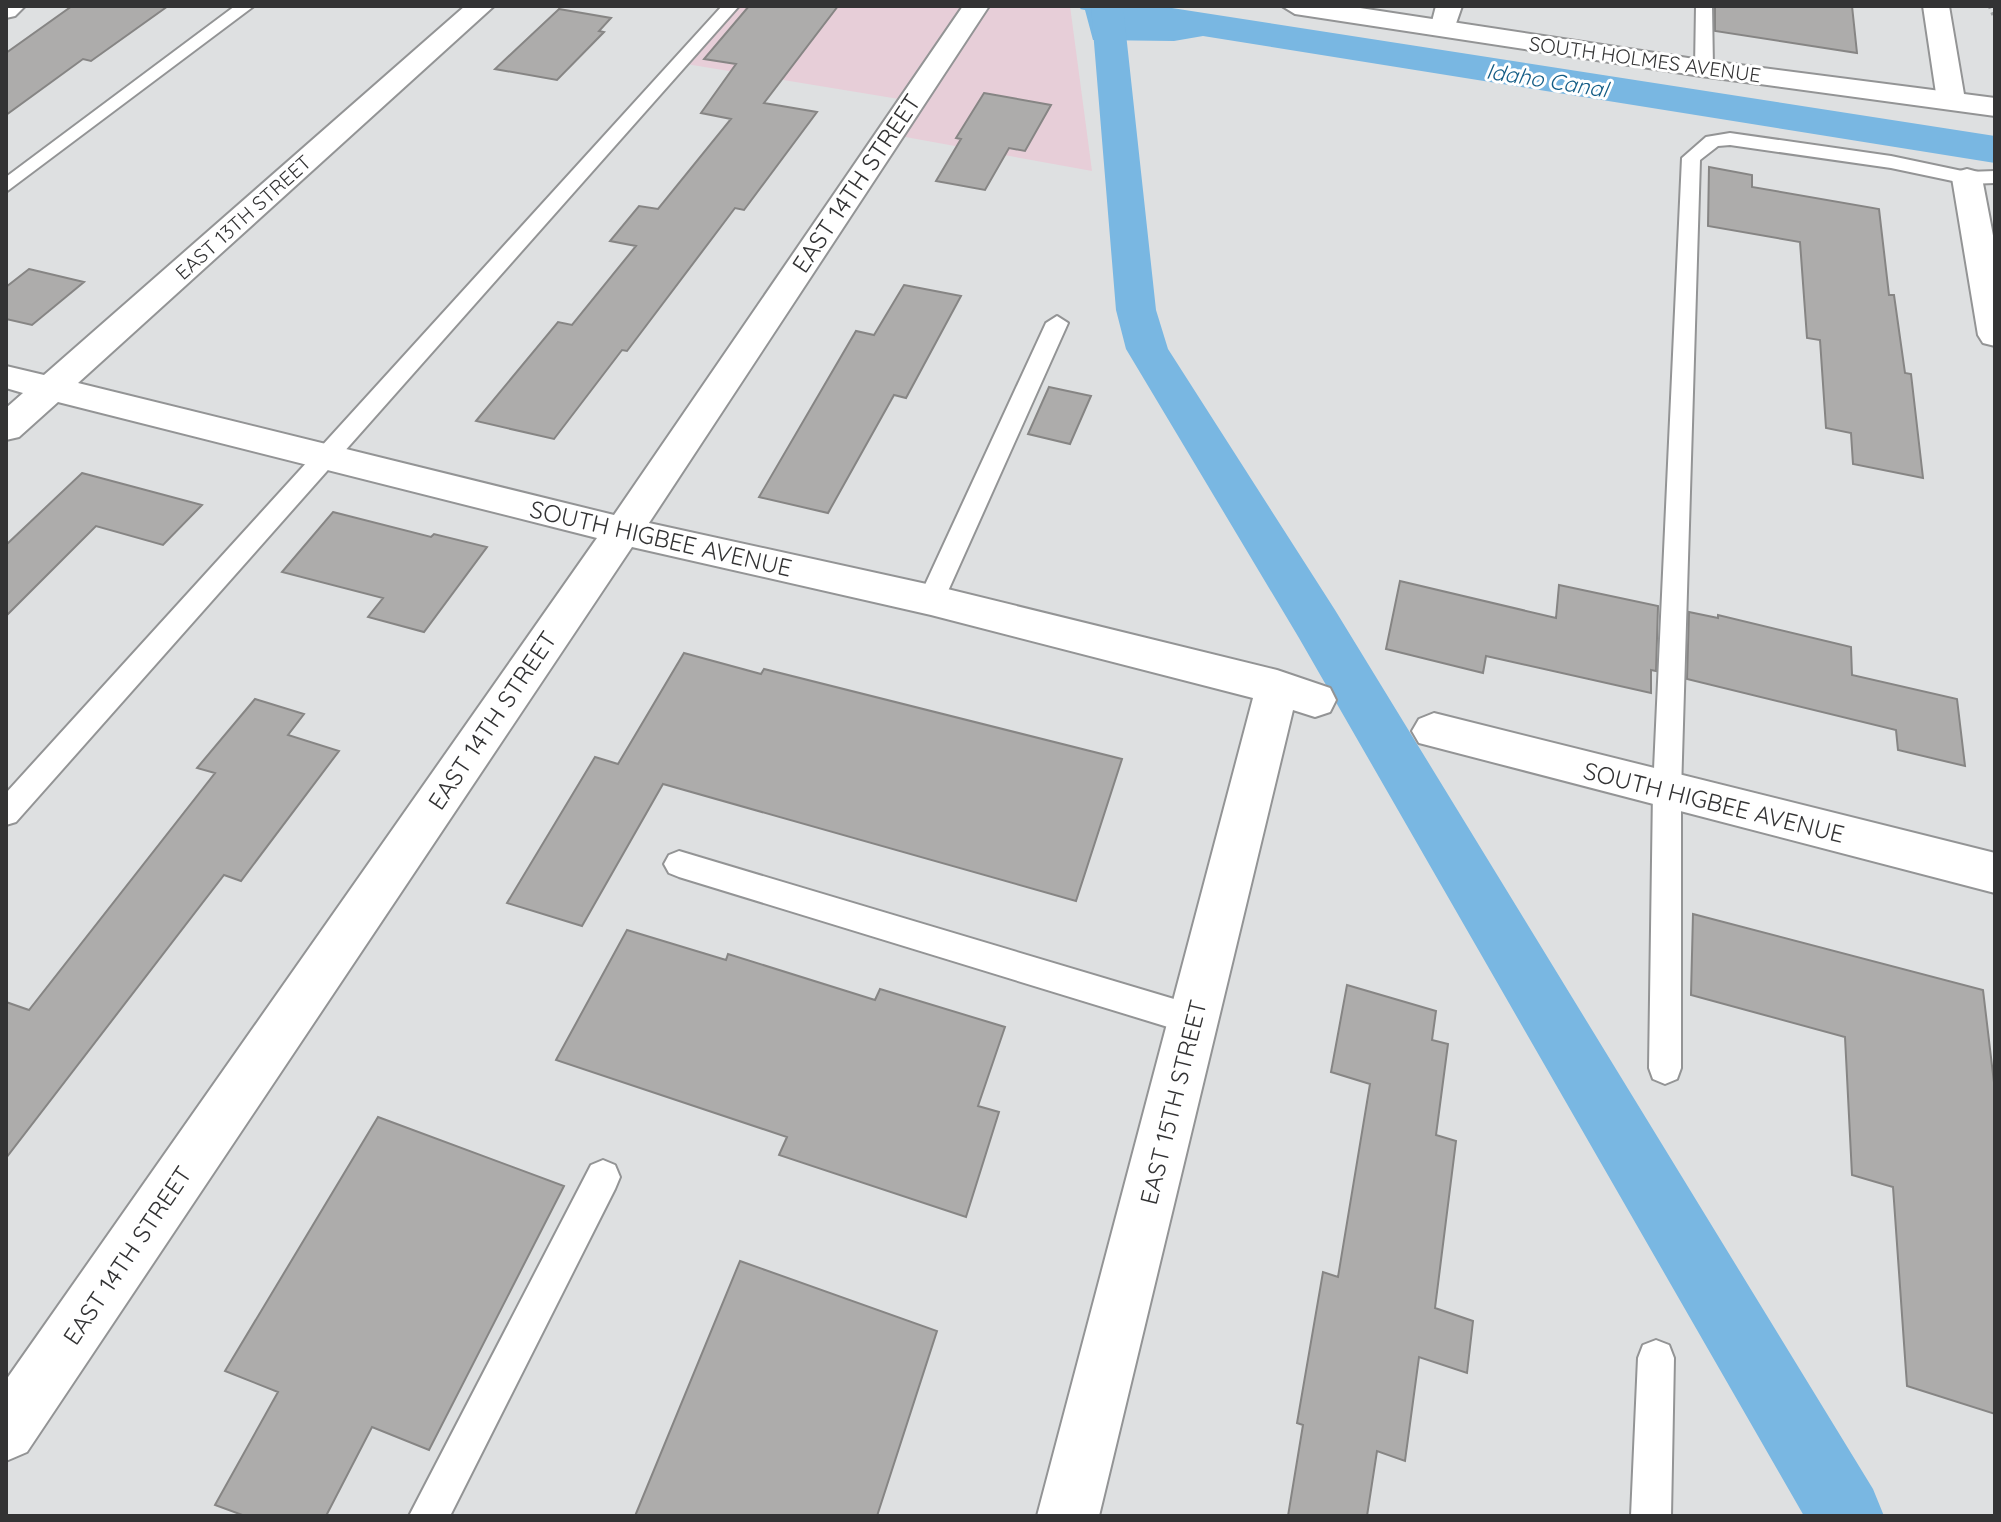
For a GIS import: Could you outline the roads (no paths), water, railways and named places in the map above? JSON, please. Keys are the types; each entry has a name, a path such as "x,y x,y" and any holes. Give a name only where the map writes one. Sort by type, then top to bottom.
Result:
{"street":[{"path":"6,10 12,6"},
{"name":"EAST 13TH STREET","path":"6,428 481,6"},
{"name":"EAST 14TH STREET","path":"6,1431 623,531 976,6"},
{"name":"SOUTH HOLMES AVENUE","path":"1295,6 1446,17 1704,68 1993,106"},
{"path":"1936,6 1951,100"},
{"path":"1981,178 1995,335"},
{"name":"SOUTH HIGBEE AVENUE","path":"6,377 623,531 931,600 1296,694"},
{"name":"EAST 15TH STREET","path":"1068,1516 1194,1020 1296,694"},
{"name":"SOUTH HIGBEE AVENUE","path":"1434,731 1995,873"}],"lane":[{"path":"6,186 246,6"},
{"path":"6,813 731,6"},
{"path":"1704,6 1704,68"},
{"path":"1665,1068 1667,791 1691,158 1713,141 1730,139 1981,178"},
{"path":"931,600 1057,323"},
{"path":"679,864 1194,1020"},
{"path":"429,1516 603,1177"},
{"path":"1651,1516 1656,1358"}],"water":[{"name":"Idaho Canal","path":"1082,6 1159,6 1995,136 1995,163 1203,36 1174,41 1093,40 1085,10 1080,9"}],"waterway":[{"path":"1107,6 1136,310 1147,349 1317,624 1846,1516"}]}
